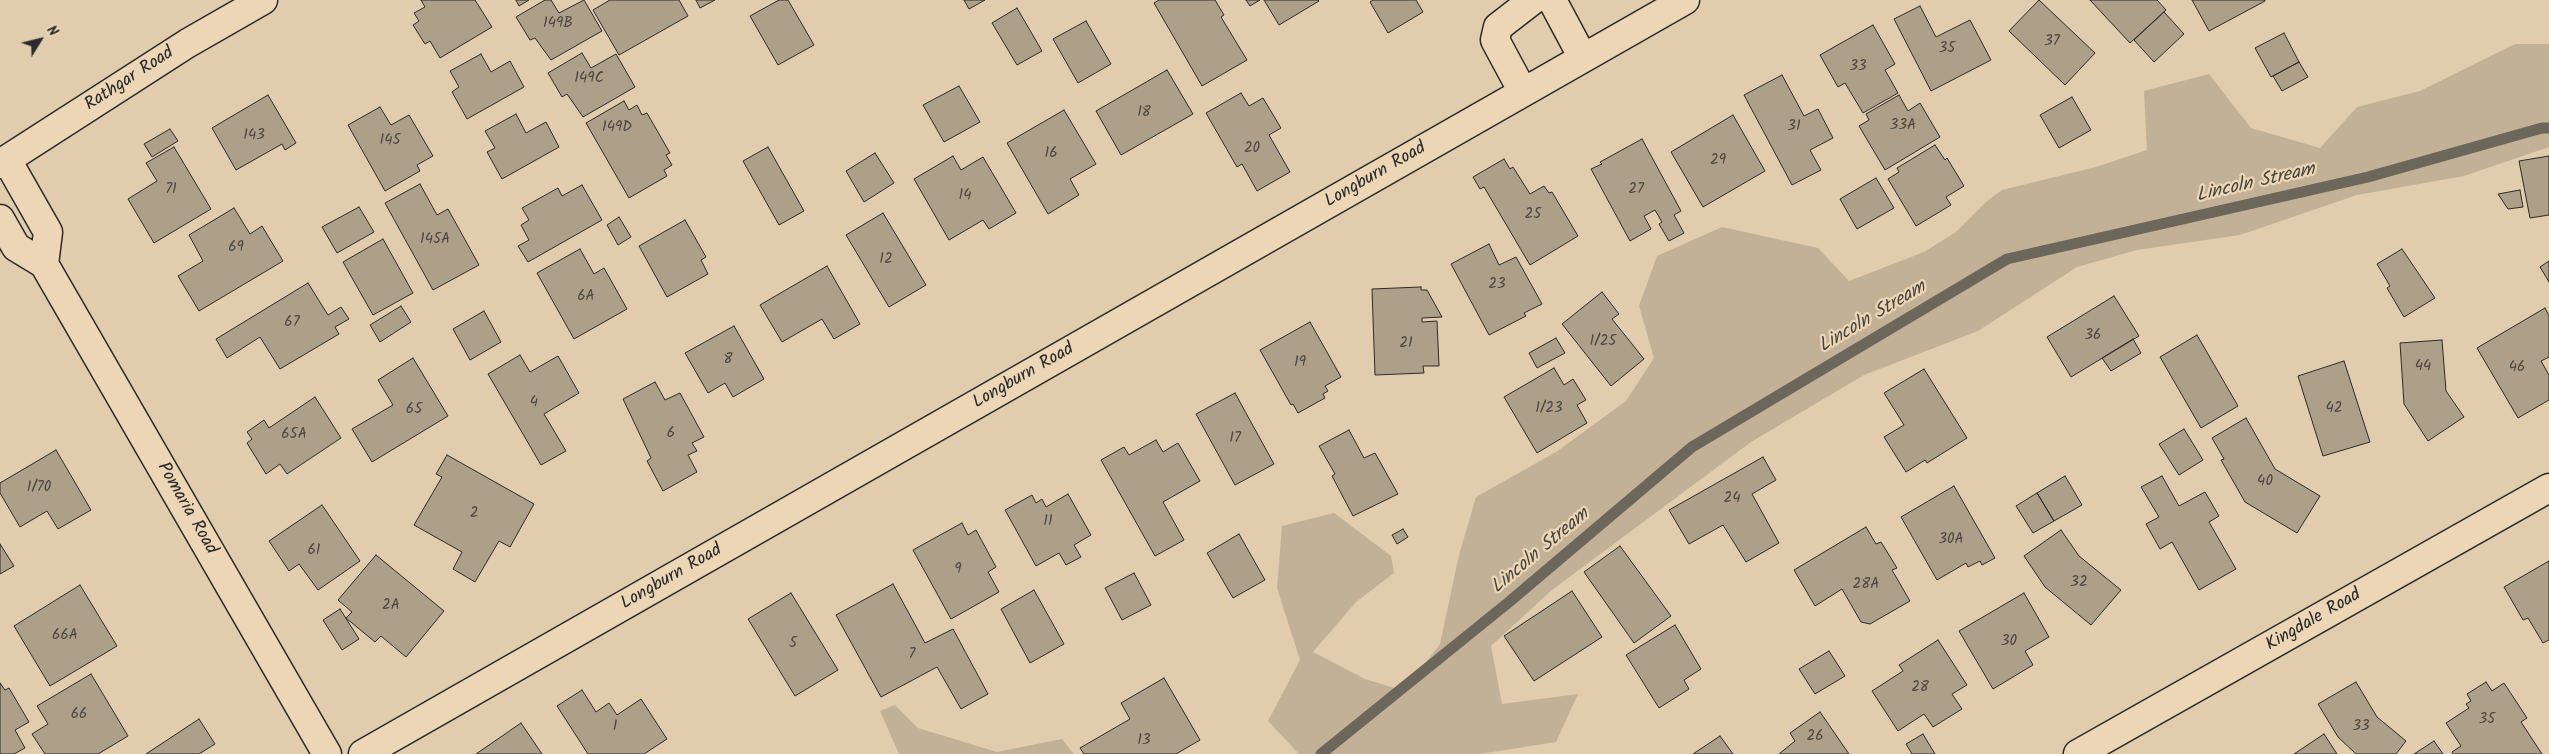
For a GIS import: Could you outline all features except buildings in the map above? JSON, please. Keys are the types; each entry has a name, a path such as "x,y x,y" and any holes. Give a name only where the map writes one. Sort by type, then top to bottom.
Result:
{"street":[{"name":"Rathgar Road","path":"4,162 188,43 263,0"},
{"path":"1523,92 1495,40 1498,27 1533,0"},
{"path":"1552,0 1583,58"},
{"name":"Longburn Road","path":"363,754 1685,0"},
{"path":"4,162 48,232 44,264"},
{"name":"Pomaria Road","path":"0,220 16,246 44,264 327,754"},
{"name":"Kingdale Road","path":"2078,754 2549,488"}],"shaded area":[{"path":"2515,44 2549,44 2549,147 2464,176 2357,195 2240,235 2137,250 2077,267 1978,331 1864,375 1751,442 1552,590 1491,646 1502,704 1578,694 1556,742 1480,754 1299,754 1268,721 1300,660 1277,588 1282,526 1334,513 1391,556 1394,573 1356,602 1313,652 1365,679 1404,691 1440,644 1459,555 1476,497 1556,452 1626,401 1654,358 1639,306 1657,256 1722,227 1818,248 1849,281 1924,252 1956,232 1987,201 2002,190 2096,167 2147,150 2144,91 2209,74 2251,128 2320,148 2357,107 2420,91"},
{"path":"895,705 918,728 997,752 1062,739 1074,754 899,754 880,711"}],"waterway":[{"name":"Lincoln Stream","path":"1321,754 1509,602 1692,447 2007,259 2368,177 2542,128 2549,128"}]}
